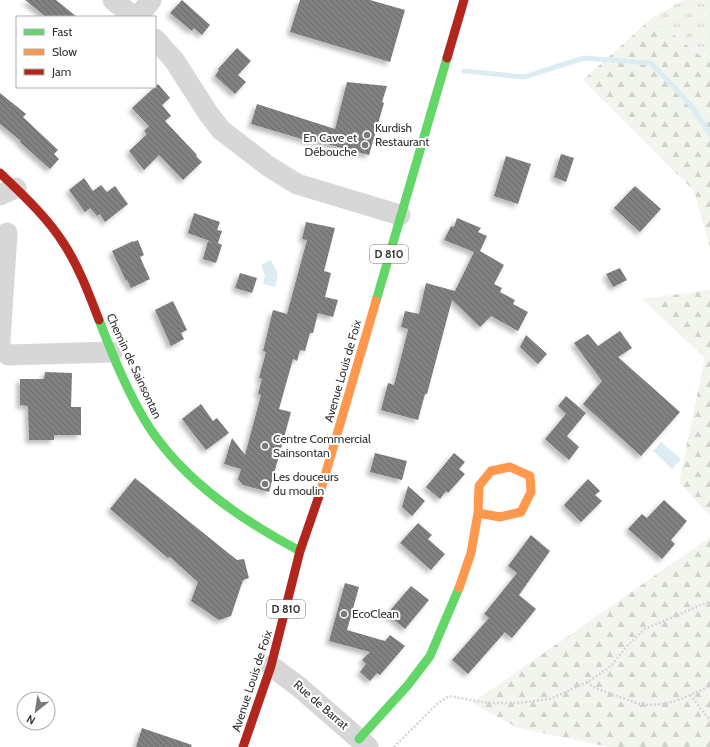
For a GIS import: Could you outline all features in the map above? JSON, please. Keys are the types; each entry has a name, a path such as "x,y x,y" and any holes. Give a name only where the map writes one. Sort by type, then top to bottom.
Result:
{"street":[{"path":"113,0 133,16"},
{"path":"139,16 151,0"},
{"name":"Avenue Louis de Foix","path":"243,747 272,666 300,551 325,478 400,215 464,0"},
{"path":"156,40 174,60 208,113 221,130 268,166 298,184 400,215"},
{"name":"Chemin de Sainsontan","path":"0,173 8,192 47,220 65,246 89,295 112,352 146,422 168,453 194,479 240,516 278,540 300,551"},
{"path":"0,341 7,233"},
{"path":"0,345 2,351 8,355 112,352"},
{"path":"364,743 430,656 456,598 471,553 478,513 480,486 491,471 510,467 530,476 531,492 521,512 500,517 478,513"},
{"name":"Rue de Barrat","path":"272,666 298,686 364,743"}],"path":[{"path":"394,747 438,703 448,696 488,703 519,703 548,699 587,682 611,666 627,646 644,629 710,600"},
{"path":"587,682 595,688 642,705 665,704 710,686"},
{"path":"690,695 710,720"}],"green space":[{"path":"683,0 710,0 710,63 652,18"},
{"path":"652,18 710,63 710,247 694,191 583,80"},
{"path":"710,290 710,516 679,482 705,358 642,299"},
{"path":"710,537 710,747 609,747 518,728 472,703"}],"shaded area":[{"path":"271,260 278,274 275,287 263,284 265,275 261,265"},
{"path":"661,442 681,459 672,469 653,451"}],"building":[{"path":"25,0 56,0 76,16 45,16"},
{"path":"182,0 210,25 202,35 194,28 192,31 170,13"},
{"path":"300,0 370,0 405,10 390,62 290,32"},
{"path":"237,48 251,61 238,75 246,82 235,94 215,76 219,70 218,69"},
{"path":"347,82 387,86 382,102 384,103 369,155 312,140 312,142 251,124 257,104 335,129"},
{"path":"158,84 170,98 162,105 171,116 165,121 202,162 183,180 159,155 144,170 129,151 147,134 144,131 149,126 132,108 154,88 156,88"},
{"path":"0,93 26,114 23,117 58,150 54,154 59,159 50,169 20,142 21,141 0,124"},
{"path":"561,154 574,158 566,182 554,177"},
{"path":"506,156 531,164 518,204 494,196"},
{"path":"84,178 93,191 101,185 107,192 115,186 128,204 105,222 100,214 97,216 90,208 85,212 69,190"},
{"path":"635,186 661,209 640,232 614,208"},
{"path":"194,213 220,222 217,230 222,231 218,243 222,245 216,263 203,259 208,241 215,243 188,233"},
{"path":"457,218 481,228 478,232 487,236 480,251 504,265 494,284 502,288 500,292 515,300 513,304 528,312 518,331 491,316 480,327 452,300 427,394 425,394 418,420 381,410 388,383 394,385 407,334 408,329 401,327 405,311 419,314 426,283 455,291 474,252 444,240 451,226 454,227"},
{"path":"306,222 335,228 324,271 331,273 325,297 338,300 333,317 318,313 313,333 310,333 305,351 300,350 297,361 293,359 279,409 291,412 269,492 243,485 238,479 241,469 224,464 232,438 245,455 261,395 258,394 262,379 259,378 266,352 263,351 273,310 287,314 307,240 302,239"},
{"path":"138,240 144,255 140,257 150,279 131,288 127,280 126,281 112,251"},
{"path":"620,268 627,280 613,287 606,274"},
{"path":"240,273 257,278 252,293 235,288"},
{"path":"173,301 187,330 181,333 184,339 171,346 155,310"},
{"path":"620,331 632,348 618,357 680,412 641,456 583,404 602,381 574,343 588,334 598,346"},
{"path":"526,335 547,354 538,364 520,347"},
{"path":"45,372 72,373 71,407 81,407 81,435 54,435 54,440 29,440 28,406 20,405 20,379 44,379"},
{"path":"566,396 586,413 567,436 579,447 569,460 545,439 566,414 558,406"},
{"path":"201,404 213,421 217,418 229,433 206,450 182,419"},
{"path":"375,453 407,461 402,480 370,472"},
{"path":"454,453 465,462 459,469 465,474 448,493 446,491 440,499 426,487"},
{"path":"135,478 237,560 244,559 249,578 243,580 231,616 219,620 191,601 198,582 170,557 168,558 110,509"},
{"path":"588,479 600,491 595,495 602,501 581,522 564,505"},
{"path":"408,486 425,501 412,516 402,507"},
{"path":"664,500 687,521 671,540 675,544 662,559 628,529 642,514 647,518"},
{"path":"418,523 432,535 428,539 445,554 431,570 400,543"},
{"path":"531,535 550,551 519,595 536,609 512,638 505,632 468,674 452,660 489,618 484,614 517,573 508,566"},
{"path":"345,583 359,587 347,630 385,641 390,635 405,646 380,675 377,673 370,681 360,672 366,664 362,660 370,652 329,641"},
{"path":"411,586 429,600 405,629 387,614"},
{"path":"142,728 192,745 191,747 136,747"}],"waterway":[{"path":"464,71 524,77 584,58 651,63 690,104 710,134"}],"traffic: fast":[{"path":"376,301 447,58"},
{"path":"99,320 115,361 134,401 163,447 180,465 217,498 257,527 300,551"},
{"path":"359,739 408,685 430,656 459,588"}],"traffic: slow":[{"path":"319,496 376,301"},
{"path":"459,588 471,553 478,513 479,486 491,471 510,467 530,476 531,492 521,512 500,517 478,513"}],"traffic: jam":[{"path":"447,58 464,0"},
{"path":"0,173 42,215 64,244 79,271 99,320"},
{"path":"243,747 271,666 300,551 319,496"}],"place":[{"name":"Kurdish Restaurant","path":"367,135"},
{"name":"En Cave et Débouche","path":"365,145"},
{"name":"Centre Commercial Sainsontan","path":"265,446"},
{"name":"Les douceurs du moulin","path":"265,484"},
{"name":"EcoClean","path":"344,614"}]}
